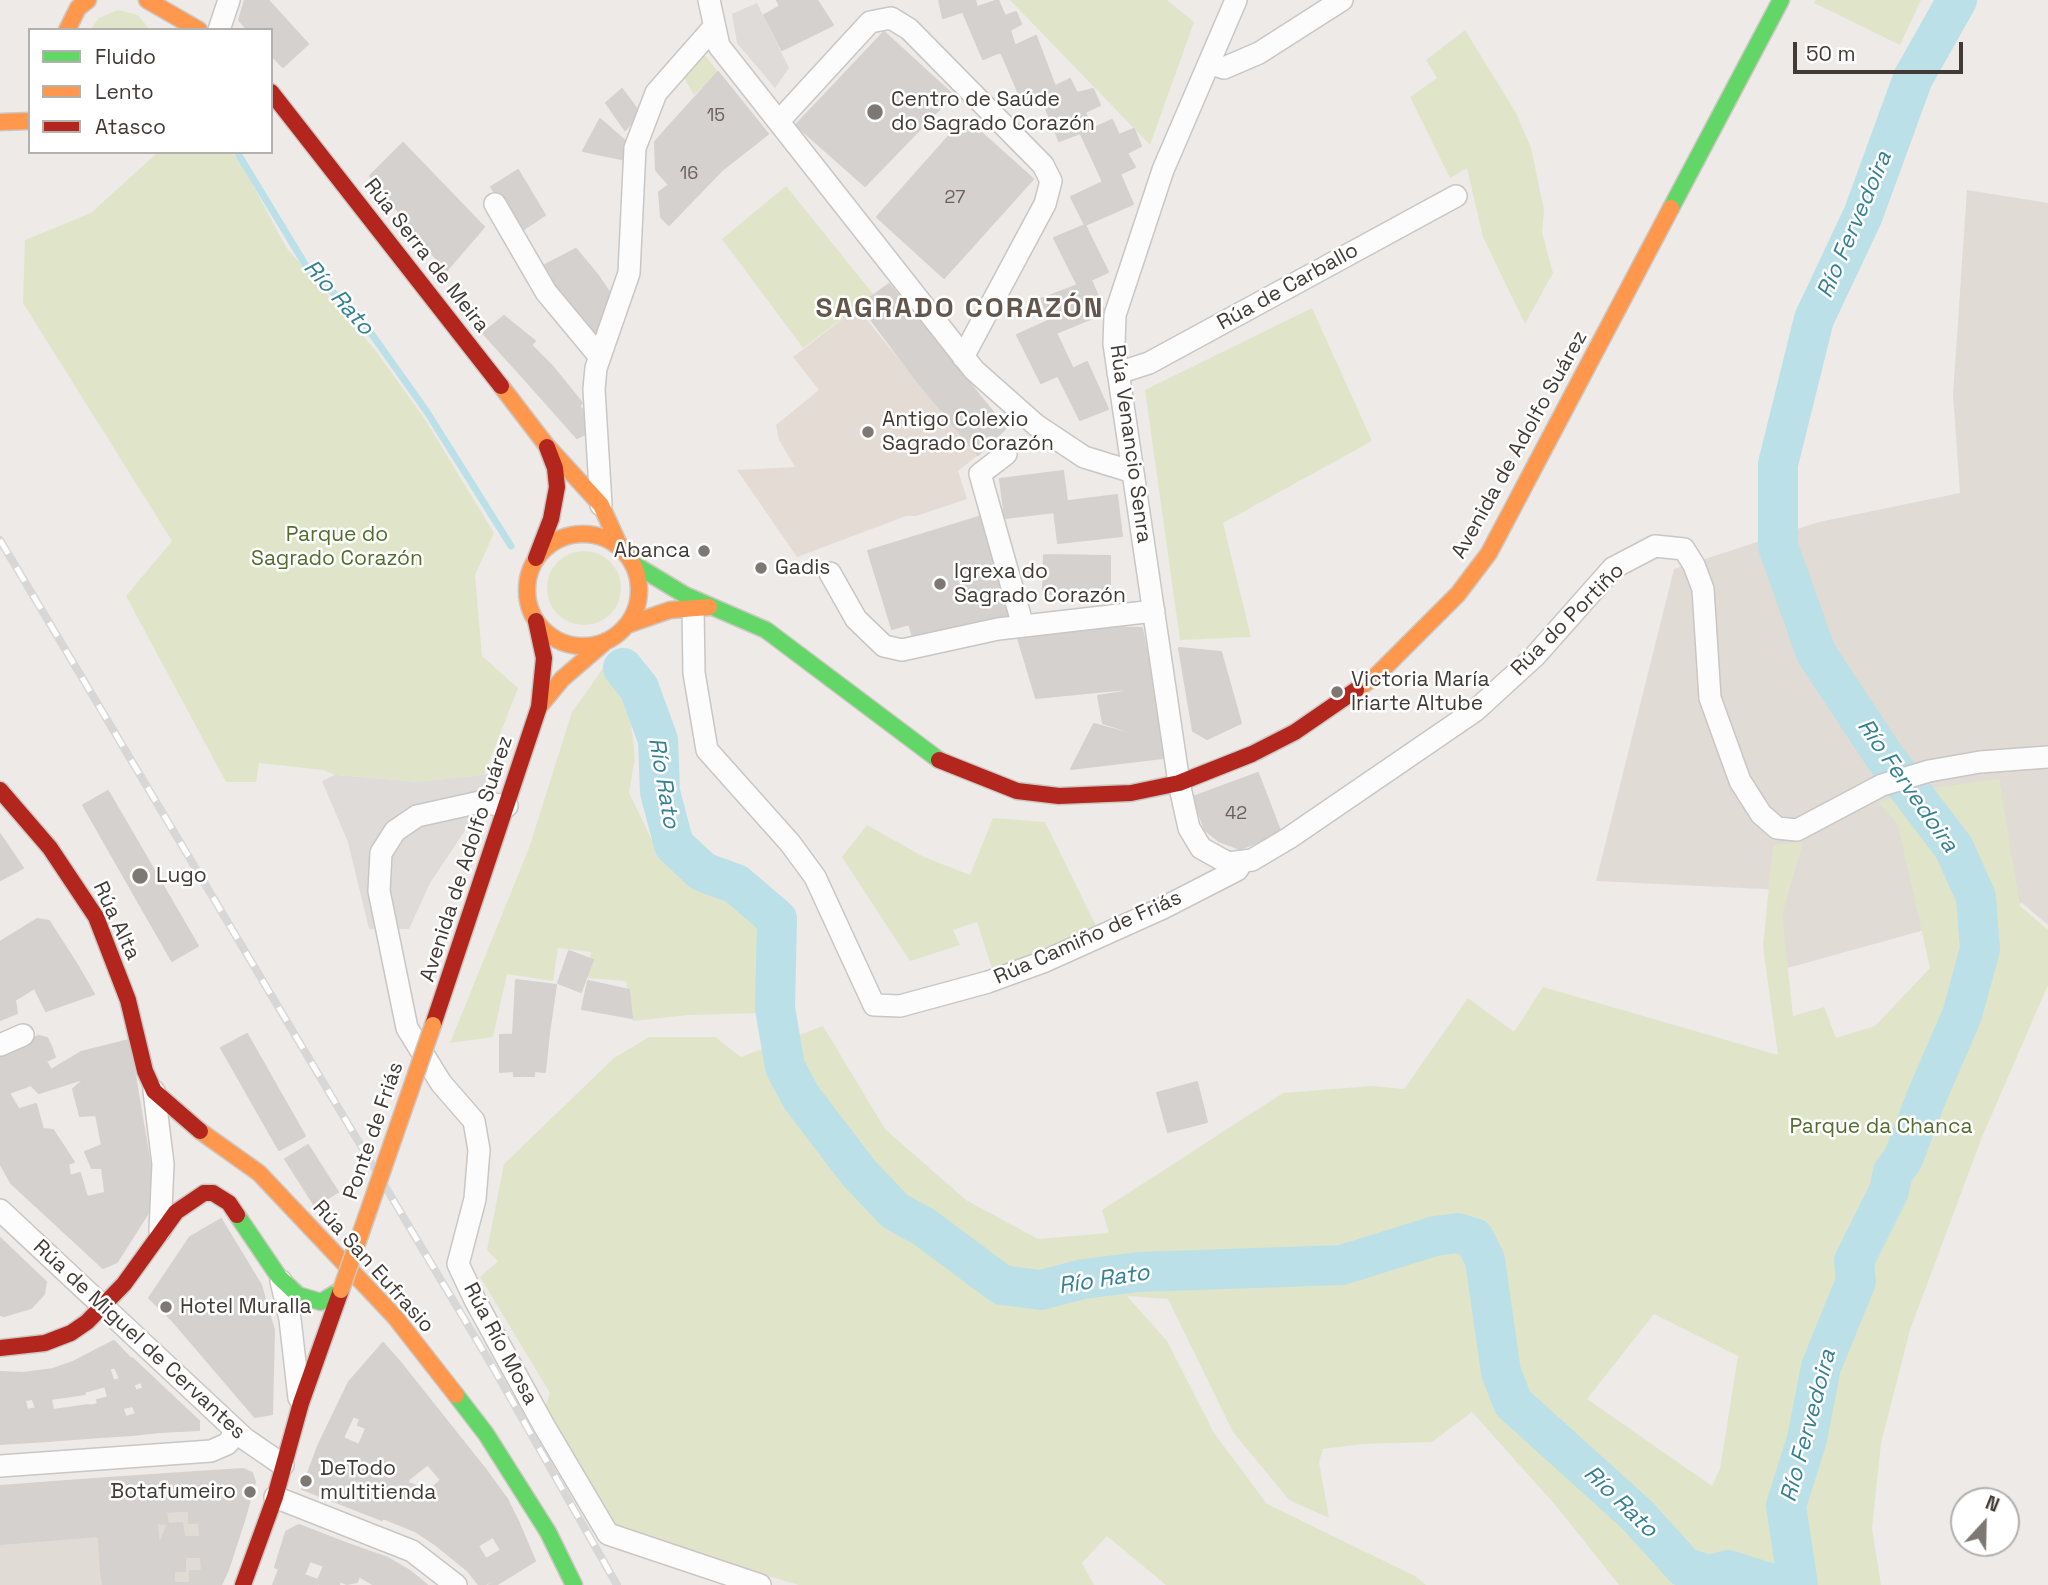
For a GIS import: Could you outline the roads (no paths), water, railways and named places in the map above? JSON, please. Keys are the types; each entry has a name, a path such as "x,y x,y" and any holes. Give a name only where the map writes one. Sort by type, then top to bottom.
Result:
{"street":[{"path":"61,0 68,25"},
{"path":"68,25 88,0"},
{"path":"220,28 229,0"},
{"path":"709,0 719,46 974,370 1036,425 1084,457 1133,472"},
{"name":"Rúa Venancio Senra","path":"1179,783 1114,344 1115,315 1163,170 1236,0"},
{"path":"1209,63 1224,68 1259,53 1342,0"},
{"name":"Avenida de Adolfo Suárez","path":"632,563 661,583 766,630 935,758 974,777 1017,791 1059,796 1131,793 1179,783 1252,754 1332,708 1376,676 1458,594 1489,553 1781,0"},
{"path":"152,3 167,28"},
{"path":"152,3 196,28"},
{"path":"779,121 870,22 891,18 909,29 1043,165 1051,181 1045,204 963,357"},
{"path":"601,505 594,389 600,357 629,273 635,148 648,108 677,65 714,27"},
{"name":"Rúa Serra de Meira","path":"273,95 413,270 547,446 601,505 621,549"},
{"path":"4,122 28,106"},
{"path":"4,122 28,121"},
{"name":"Rúa de Carballo","path":"1118,373 1149,363 1456,196"},
{"path":"495,204 546,292 600,357"},
{"name":"Rúa Serra de Meira","path":"536,559 551,519 557,487 555,468 547,446"},
{"path":"1006,454 980,474 1023,626"},
{"path":"577,535 592,535 621,549 632,563 639,595 627,625 606,641 583,646 560,642 536,621 527,590 536,559 550,544 577,535"},
{"name":"Rúa do Portiño","path":"1243,861 1252,860 1289,838 1476,710 1535,656 1613,568 1656,546 1684,550 1703,589 1710,698 1740,781 1761,814 1777,828 1797,830 1882,785 1929,771 1980,762 2048,757"},
{"path":"831,573 856,619 884,646 902,650 1023,626 1154,611"},
{"name":"Avenida de Adolfo Suárez","path":"627,625 653,615 693,607 718,608"},
{"name":"Rúa Camiño de Friás","path":"693,607 694,673 707,750 790,843 815,877 874,1005 900,1006 988,982 1043,962 1152,914 1237,870 1243,861"},
{"name":"Avenida de Adolfo Suárez","path":"433,1025 539,707 544,658 536,621"},
{"name":"Avenida de Adolfo Suárez","path":"539,707 562,679 606,641"},
{"path":"1179,783 1189,828 1201,848 1228,863 1243,861"},
{"name":"Rúa Alta","path":"0,790 50,848 96,917 128,1000 145,1071 154,1091"},
{"name":"Rúa Río Mosa","path":"507,806 480,802 417,816 395,831 381,853 379,891 407,1028 441,1083 474,1121 478,1150 475,1199 458,1264 543,1424 608,1534 760,1585"},
{"name":"Ponte de Friás","path":"243,1585 275,1497 301,1403 433,1025"},
{"path":"0,1045 23,1035"},
{"path":"154,1091 163,1164 160,1234"},
{"name":"Rúa San Eufrasio","path":"154,1091 180,1116 259,1173 395,1317 486,1434 548,1532 574,1585"},
{"path":"0,1348 34,1346 58,1339 77,1329 105,1306 187,1202 204,1193 213,1193 229,1203 279,1277 298,1295 313,1302 327,1300 341,1290"},
{"name":"Rúa de Miguel de Cervantes","path":"0,1210 233,1429 283,1465"},
{"path":"279,1277 290,1319 301,1403"},
{"path":"0,1466 211,1451 227,1444 232,1438 233,1429"},
{"path":"275,1497 412,1551 456,1585"},
{"name":"Rúa San Eufrasio","path":"529,1501 555,1585"}],"waterway":[{"name":"Río Fervedoira","path":"1798,1585 1786,1506 1807,1439 1821,1367 1856,1281 1854,1261 1889,1191 1893,1172 1903,1159 1962,1015 1980,949 1976,897 1954,848 1884,756 1816,653 1778,546 1778,464 1814,319 1863,215 1913,78 1957,0"},
{"name":"Río Rato","path":"238,154 311,274 356,312 427,412 511,546"},
{"name":"Río Rato","path":"623,668 639,688 658,740 660,792 674,845 703,872 736,884 777,919 775,1008 785,1067 801,1097 859,1173 895,1211 924,1227 1002,1285 1041,1290 1083,1279 1139,1272 1342,1265 1435,1236 1458,1233 1474,1238 1485,1260 1501,1372 1513,1403 1637,1515 1684,1567 1709,1575 1728,1570 1776,1585"}],"railway":[{"path":"0,540 494,1369 617,1585"}],"place":[{"name":"Centro de Saúde do Sagrado Corazón","path":"875,112"},
{"name":"Antigo Colexio Sagrado Corazón","path":"868,432"},
{"name":"Abanca","path":"704,551"},
{"name":"Gadis","path":"761,568"},
{"name":"Igrexa do Sagrado Corazón","path":"940,584"},
{"name":"Victoria María Iriarte Altube","path":"1337,692"},
{"name":"Lugo","path":"140,876"},
{"name":"Hotel Muralla","path":"166,1307"},
{"name":"DeTodo multitienda","path":"306,1481"},
{"name":"Botafumeiro","path":"250,1492"}],"district":[{"name":"SAGRADO CORAZÓN","path":"960,309"}],"park label":[{"name":"Parque do Sagrado Corazón","path":"337,547"},
{"name":"Parque da Chanca","path":"1881,1127"}]}
